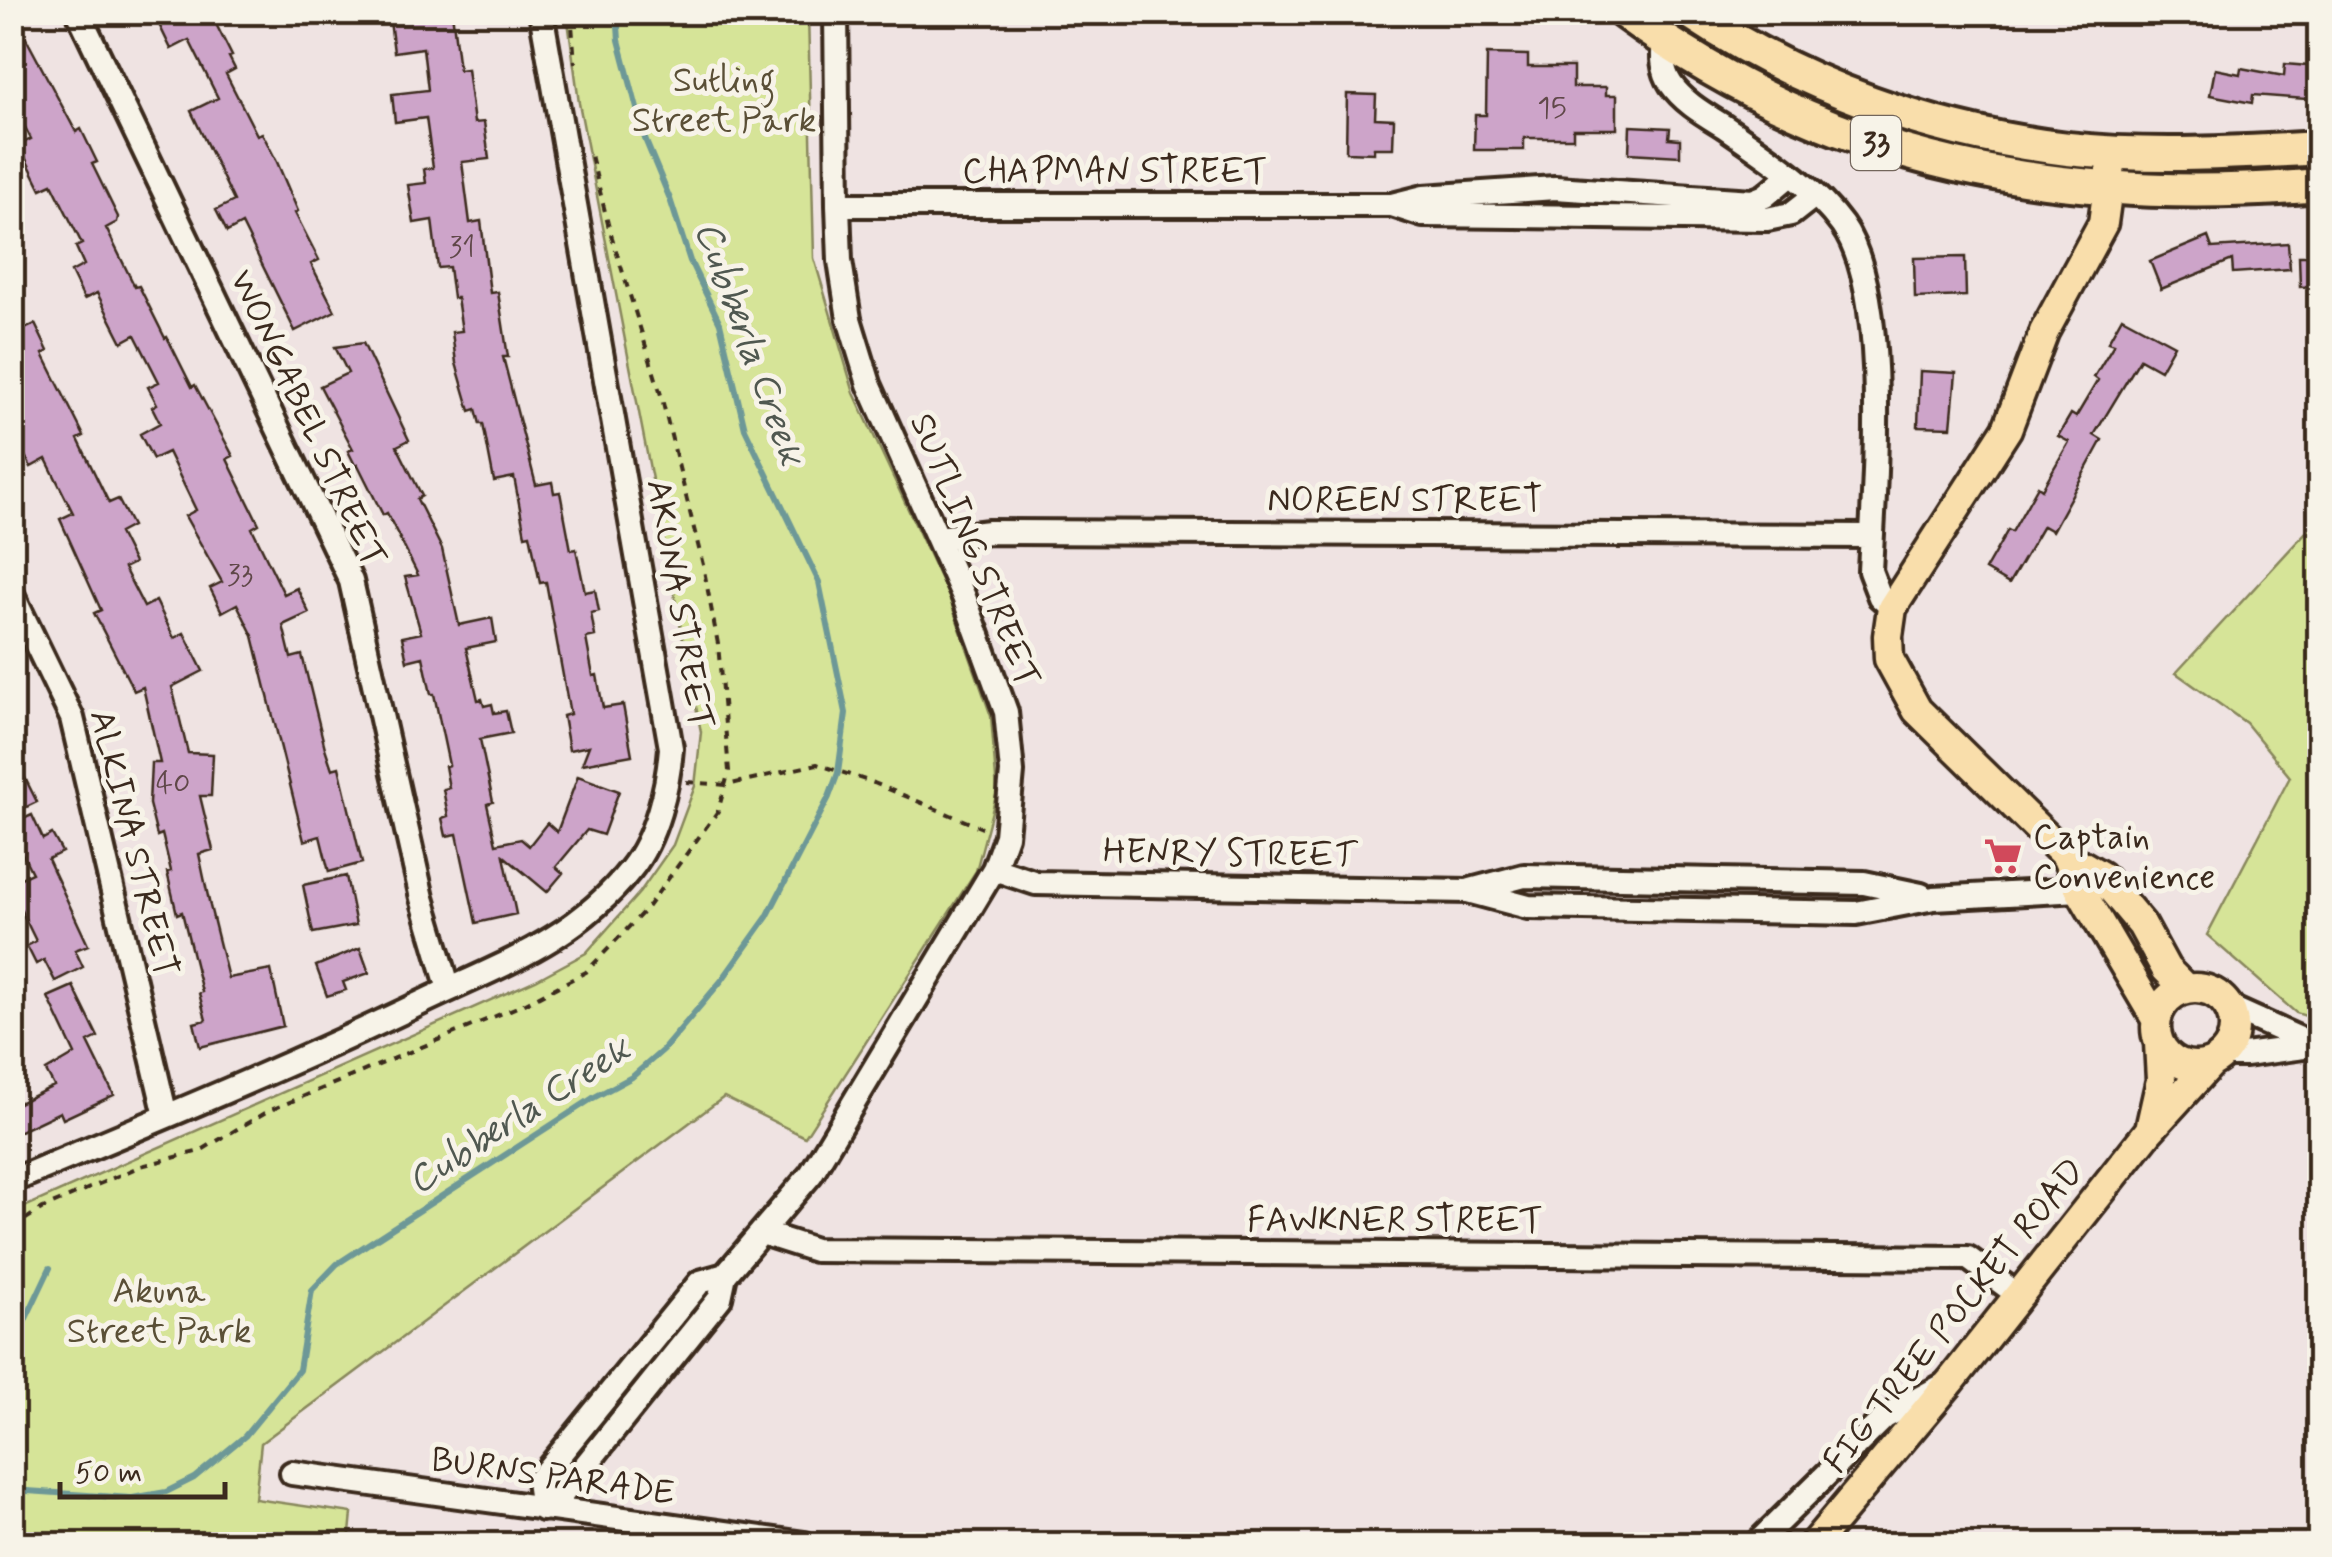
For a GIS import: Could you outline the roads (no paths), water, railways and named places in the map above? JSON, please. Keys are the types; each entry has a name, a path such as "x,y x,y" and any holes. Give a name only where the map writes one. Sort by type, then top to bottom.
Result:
{"highway":[{"name":"33","path":"1624,12 1762,97 1892,149 1987,174 2108,190 2219,191 2320,185"},
{"name":"33","path":"1690,12 1780,64 1887,108 2026,144 2112,152 2320,148"}],"main road":[{"path":"2112,152 2100,230 2044,332 2007,428 1892,608 1889,659 1917,710 2090,883 2142,925 2166,969 2185,988"},
{"path":"2090,883 2158,1031 2176,1061 2187,1065 2217,1058 2234,1032 2229,1007 2210,990 2185,988 2166,1000 2158,1031"},
{"name":"FIG TREE POCKET ROAD","path":"2149,1131 2161,1080 2158,1031"},
{"name":"FIG TREE POCKET ROAD","path":"1814,1544 1951,1381 2149,1131 2217,1058"}],"street":[{"name":"WONGABEL STREET","path":"78,12 351,581 422,898 449,989"},
{"name":"AKUNA STREET","path":"12,1181 352,1036 530,954 586,916 634,867 652,829 668,780 672,748 541,12"},
{"name":"SUTLING STREET","path":"542,1509 560,1496 720,1298 725,1275 812,1174 994,869 1006,836 1012,772 1006,712 988,656 869,384 848,319 840,261 836,12"},
{"path":"1664,40 1665,72 1681,96 1814,196 1841,224 1858,254 1865,280 1876,375 1870,571 1880,597 1892,608"},
{"name":"CHAPMAN STREET","path":"838,205 1392,205 1424,197 1555,188 1753,201 1790,175"},
{"name":"CHAPMAN STREET","path":"1392,205 1422,215 1768,219 1792,214 1814,196"},
{"name":"NOREEN STREET","path":"938,538 989,532 1872,536"},
{"name":"ALKINA STREET","path":"12,594 72,718 166,1116"},
{"name":"HENRY STREET","path":"994,869 1036,883 1468,892 1524,876 1864,883 1934,898 2090,883"},
{"path":"2229,1007 2315,1047"},
{"path":"2217,1058 2315,1047"},
{"name":"FAWKNER STREET","path":"762,1233 815,1250 1968,1258 2018,1296"},
{"path":"1756,1544 1886,1417 1951,1381"},
{"name":"BURNS PARADE","path":"292,1473 805,1544"}],"waterway":[{"name":"Cubberla Creek","path":"12,1490 132,1498 166,1492 194,1478 245,1436 299,1370 312,1290 337,1264 593,1098 632,1077 663,1050 722,980 767,917 829,797 838,773 846,713 819,582 745,429 720,323 690,261 645,139 619,40 617,12"},
{"path":"12,1348 50,1268"}],"place":[{"name":"Captain Convenience","path":"2003,856"}],"park label":[{"name":"Sutling Street Park","path":"724,99"},
{"name":"Akuna Street Park","path":"159,1310"}]}
